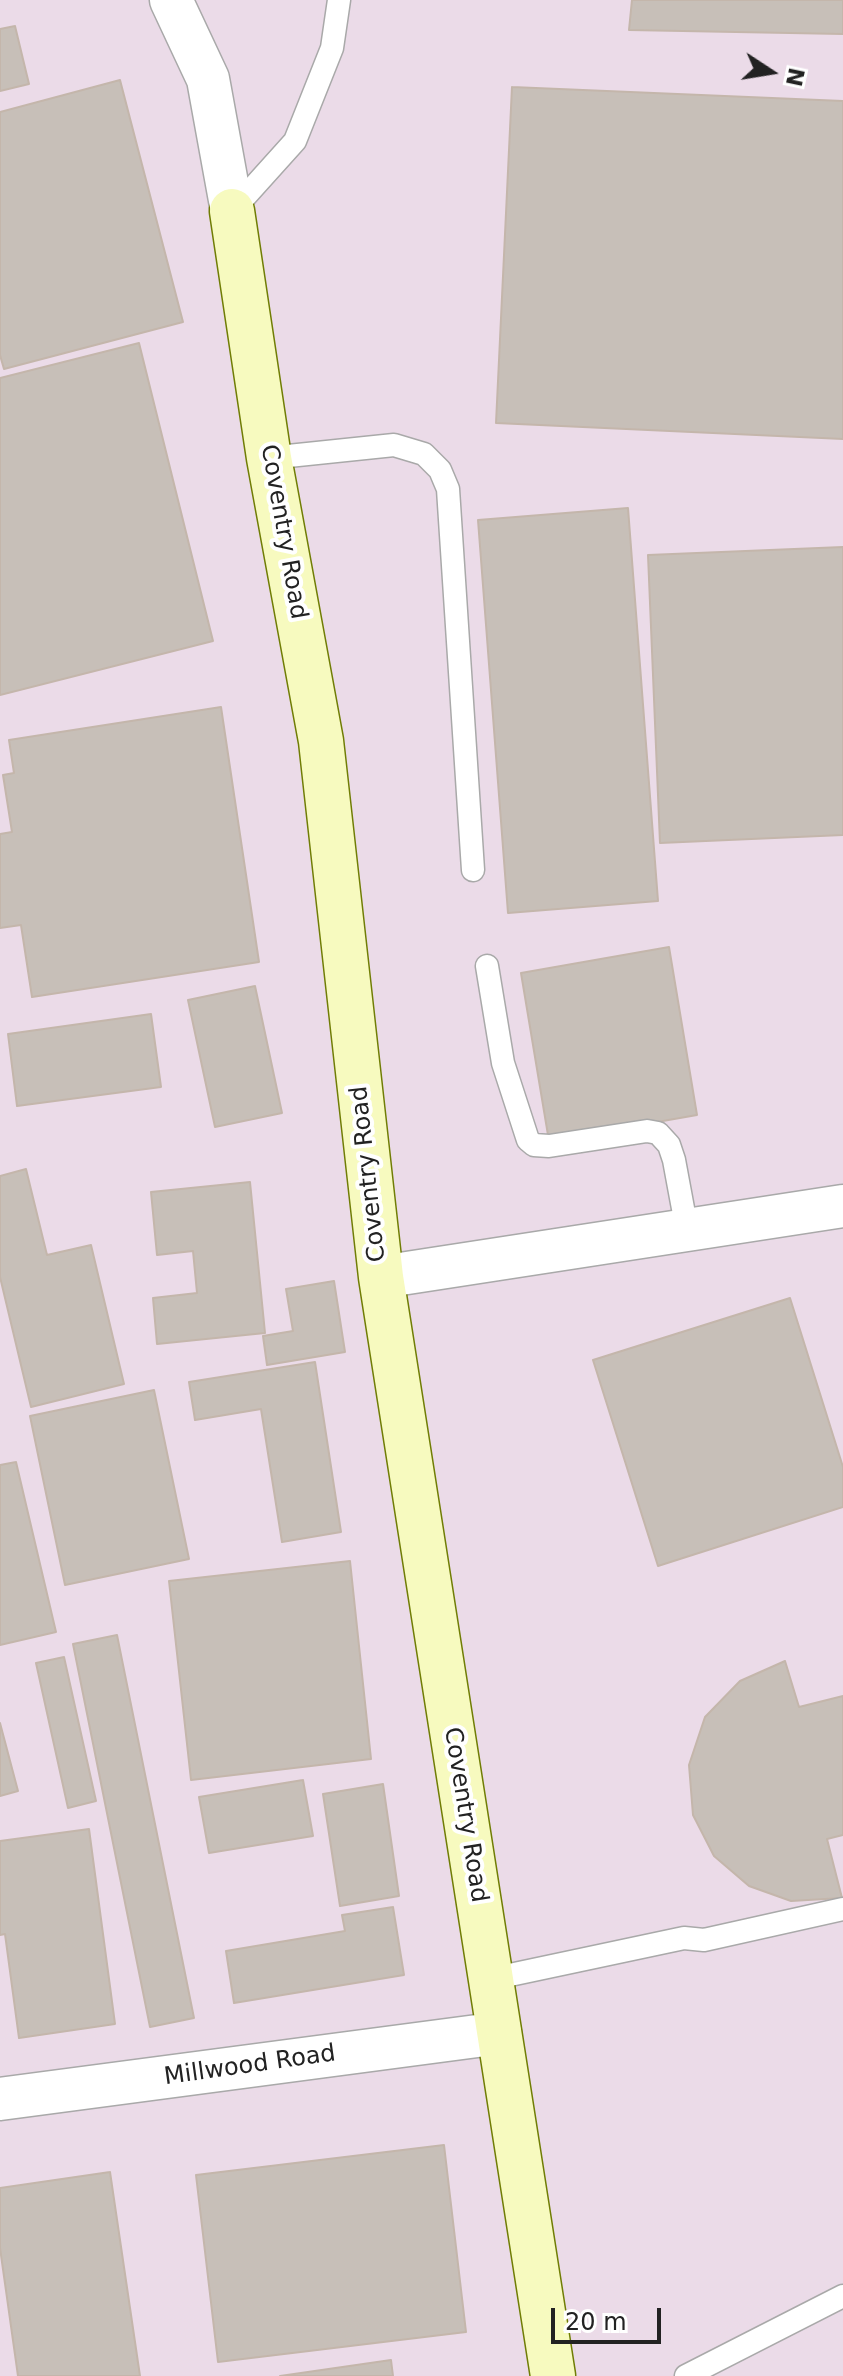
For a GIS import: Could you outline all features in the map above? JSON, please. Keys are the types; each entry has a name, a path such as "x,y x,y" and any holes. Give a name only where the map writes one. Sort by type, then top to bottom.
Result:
{"street":[{"path":"171,0 208,79 232,211"},
{"name":"Coventry Road","path":"232,211 269,458 321,741 381,1277 553,2376"},
{"path":"381,1277 843,1206"},
{"name":"Millwood Road","path":"0,2099 500,2033"}],"lane":[{"path":"232,211 295,141 332,48 339,0"},
{"path":"269,458 394,445 424,454 440,470 448,489 473,870"},
{"path":"487,966 503,1063 528,1140 534,1145 549,1146 647,1131 658,1133 669,1145 674,1160 687,1230"},
{"path":"491,1979 684,1938 704,1940 843,1909"},
{"path":"686,2376 843,2296"}],"shaded area":[{"path":"0,0 843,0 843,2376 0,2376"}],"building":[{"path":"632,0 843,0 843,34 629,30"},
{"path":"15,26 29,84 0,91 0,29"},
{"path":"120,80 183,322 4,369 0,355 0,112"},
{"path":"512,87 843,101 843,439 496,423"},
{"path":"139,343 213,641 0,695 0,378"},
{"path":"628,508 658,901 508,913 478,520"},
{"path":"843,547 843,835 660,843 648,555"},
{"path":"221,707 259,962 32,997 21,925 0,928 0,834 12,832 3,775 14,773 9,740"},
{"path":"669,947 697,1115 549,1141 521,973"},
{"path":"255,986 282,1113 215,1127 188,1000"},
{"path":"151,1014 161,1087 17,1106 8,1034"},
{"path":"26,1169 47,1255 91,1245 124,1384 31,1407 0,1277 0,1176"},
{"path":"250,1182 265,1333 157,1344 153,1298 197,1293 193,1251 157,1255 151,1192"},
{"path":"334,1281 345,1352 267,1365 263,1336 293,1331 286,1289"},
{"path":"790,1298 843,1467 843,1507 658,1566 593,1360"},
{"path":"315,1362 341,1532 282,1542 261,1409 195,1420 189,1382"},
{"path":"154,1390 189,1559 65,1585 30,1416"},
{"path":"16,1462 56,1632 0,1645 0,1465"},
{"path":"350,1561 371,1759 191,1780 169,1581"},
{"path":"117,1635 194,2018 150,2027 73,1644"},
{"path":"64,1657 96,1801 68,1808 36,1663"},
{"path":"785,1661 799,1707 843,1696 843,1835 827,1839 842,1898 791,1901 749,1886 714,1856 693,1815 689,1765 705,1717 740,1681"},
{"path":"0,1723 18,1791 0,1796"},
{"path":"303,1780 313,1836 209,1853 199,1797"},
{"path":"383,1784 399,1896 340,1906 323,1794"},
{"path":"89,1829 115,2024 19,2038 5,1934 0,1935 0,1841"},
{"path":"393,1907 404,1975 234,2003 226,1951 345,1931 342,1915"},
{"path":"444,2145 466,2332 218,2362 196,2175"},
{"path":"110,2172 140,2376 18,2376 0,2248 0,2188"},
{"path":"391,2360 393,2376 280,2376"}]}
